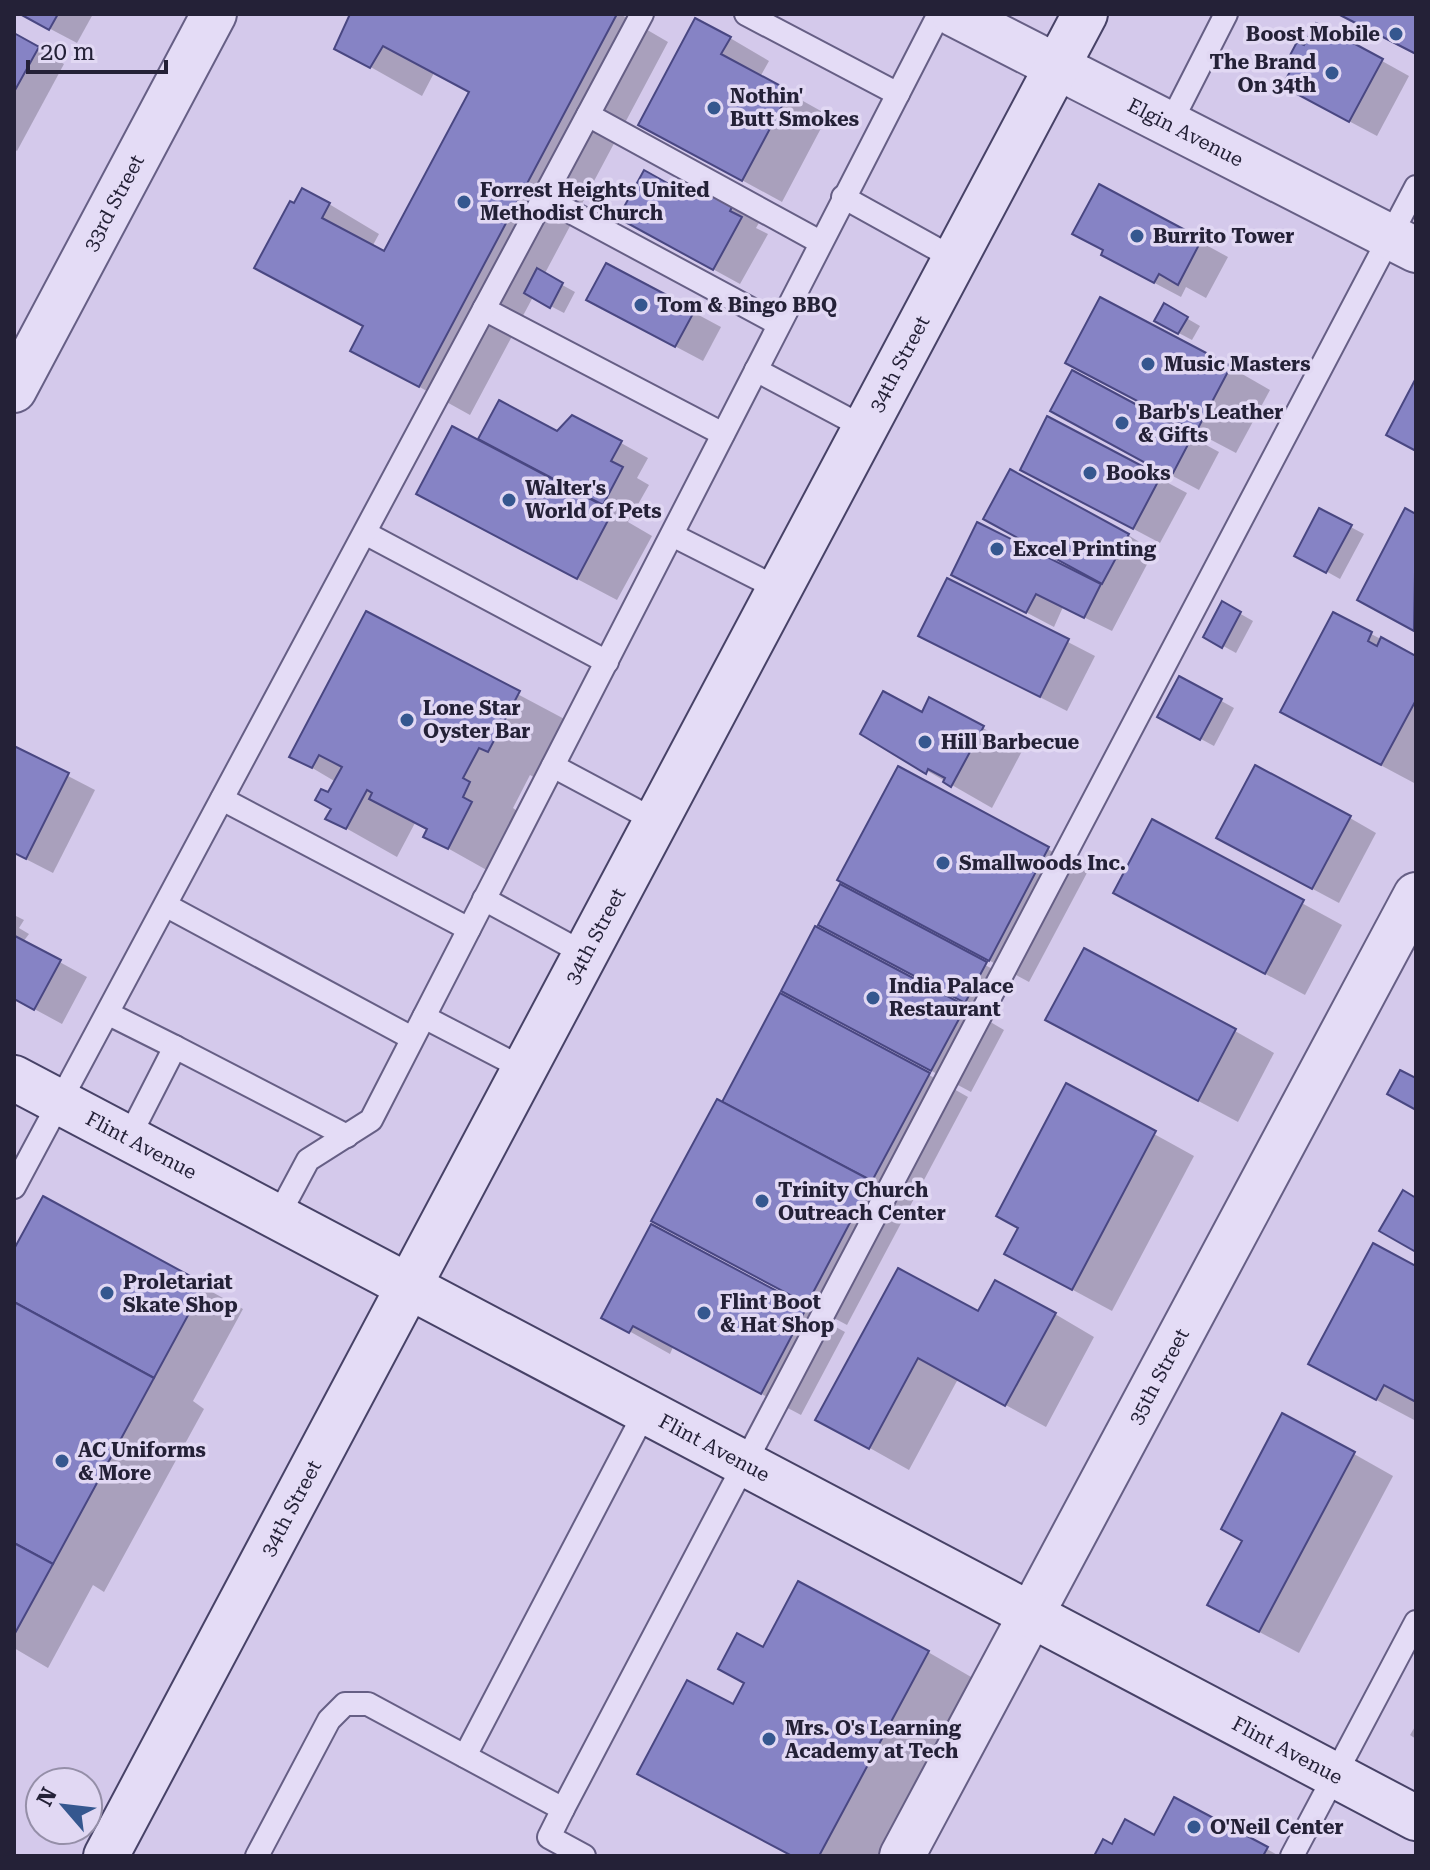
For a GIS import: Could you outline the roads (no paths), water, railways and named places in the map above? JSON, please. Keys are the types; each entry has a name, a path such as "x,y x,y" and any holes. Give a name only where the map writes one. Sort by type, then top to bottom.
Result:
{"street":[{"name":"33rd Street","path":"14,390 214,14"},
{"name":"Elgin Avenue","path":"954,14 1403,244"},
{"name":"34th Street","path":"106,1856 1085,14"},
{"name":"35th Street","path":"902,1856 1416,895"},
{"name":"Flint Avenue","path":"14,1078 1416,1818"}],"lane":[{"path":"14,1187 642,14"},
{"path":"746,14 898,94"},
{"path":"277,1218 308,1160 371,1120 672,535 777,323 939,14"},
{"path":"1170,124 1226,14"},
{"path":"588,115 820,242"},
{"path":"584,1856 549,1837 743,1464 1403,244 1416,187"},
{"path":"543,197 777,323"},
{"path":"843,197 955,259"},
{"path":"484,309 723,434"},
{"path":"756,370 865,428"},
{"path":"365,533 607,662"},
{"path":"672,535 779,589"},
{"path":"553,766 656,821"},
{"path":"222,799 469,929"},
{"path":"484,899 585,954"},
{"path":"167,906 412,1038"},
{"path":"109,1014 347,1136"},
{"path":"424,1017 524,1069"},
{"path":"128,1139 175,1047"},
{"path":"465,1756 645,1412"},
{"path":"1292,1856 1416,1622"},
{"path":"257,1856 329,1720 345,1704 368,1704 563,1809"}],"place":[{"name":"Boost Mobile","path":"1396,34"},
{"name":"The Brand On 34th","path":"1332,73"},
{"name":"Nothin' Butt Smokes","path":"714,108"},
{"name":"Forrest Heights United Methodist Church","path":"464,202"},
{"name":"Burrito Tower","path":"1137,236"},
{"name":"Tom & Bingo BBQ","path":"641,305"},
{"name":"Music Masters","path":"1148,364"},
{"name":"Barb's Leather & Gifts","path":"1122,423"},
{"name":"Books","path":"1090,473"},
{"name":"Walter's World of Pets","path":"509,500"},
{"name":"Excel Printing","path":"997,549"},
{"name":"Lone Star Oyster Bar","path":"407,720"},
{"name":"Hill Barbecue","path":"925,742"},
{"name":"Smallwoods Inc.","path":"943,863"},
{"name":"India Palace Restaurant","path":"873,998"},
{"name":"Trinity Church Outreach Center","path":"762,1201"},
{"name":"Proletariat Skate Shop","path":"107,1293"},
{"name":"Flint Boot & Hat Shop","path":"704,1313"},
{"name":"AC Uniforms & More","path":"62,1461"},
{"name":"Mrs. O's Learning Academy at Tech","path":"769,1739"},
{"name":"O'Neil Center","path":"1194,1827"}]}
